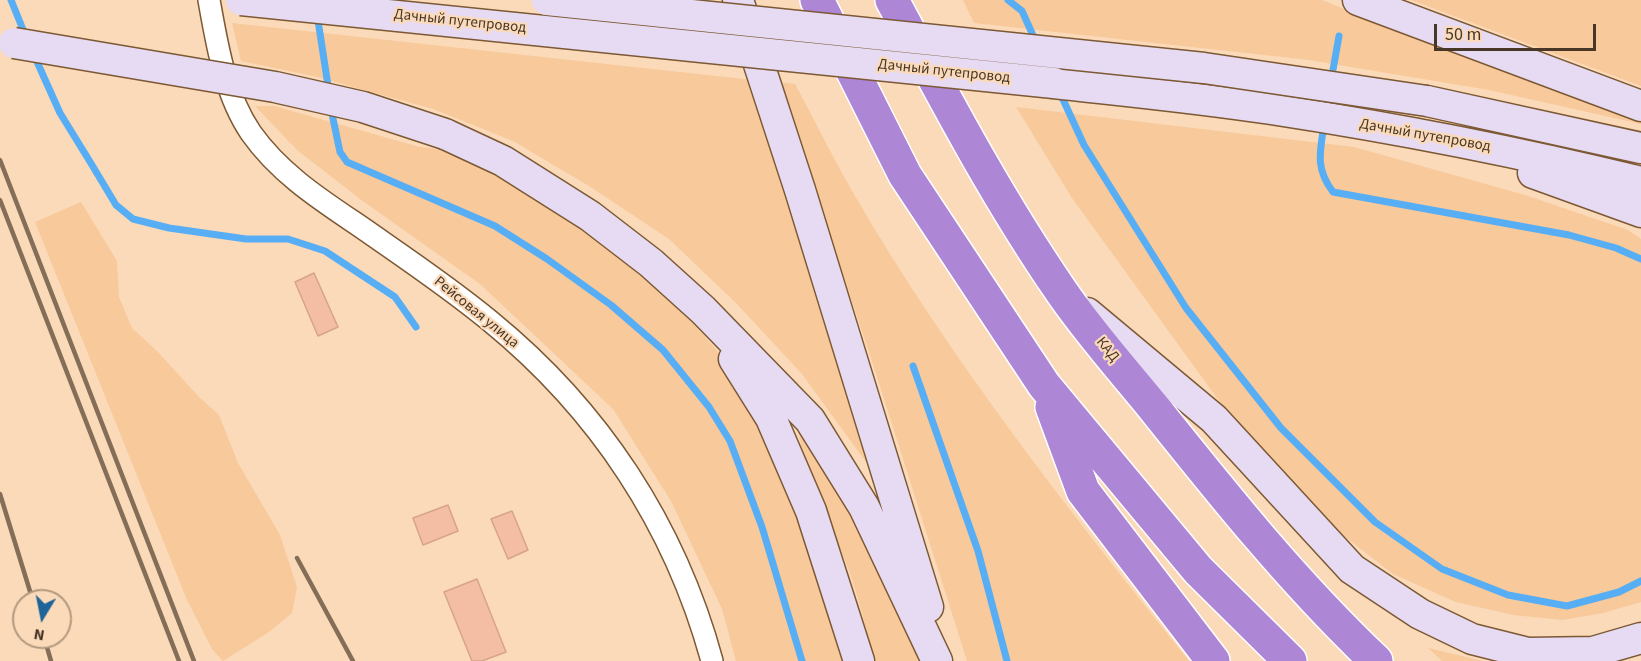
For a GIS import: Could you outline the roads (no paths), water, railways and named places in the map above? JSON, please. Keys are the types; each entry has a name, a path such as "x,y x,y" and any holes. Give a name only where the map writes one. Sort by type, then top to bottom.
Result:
{"highway":[{"path":"818,0 905,175 1044,386 1198,570 1290,661"},
{"name":"КАД","path":"892,0 1005,204 1062,292 1243,520 1334,621 1376,661"},
{"path":"1044,386 1083,490 1213,661"}],"main road":[{"name":"Дачный путепровод","path":"241,0 1173,96 1334,119 1503,150 1641,182"},
{"path":"548,0 1170,64 1427,101 1641,148"},
{"path":"738,0 800,190 944,661"},
{"path":"1358,0 1641,106"},
{"path":"0,41 275,87 363,107 445,134 503,161 590,216 651,263 704,310 810,420 864,507 937,661"},
{"path":"1334,119 1533,173 1641,212"},
{"path":"1062,292 1214,419 1352,569 1420,614 1472,639 1528,653 1593,652 1641,638"},
{"path":"704,310 771,418 811,511 859,661"}],"street":[{"name":"Рейсовая улица","path":"209,0 220,59 234,101 250,132 271,158 307,190 418,267 490,321 540,366 598,432 657,518 694,601 712,661"}],"waterway":[{"path":"11,0 26,37"},
{"path":"1008,0 1022,11 1036,42"},
{"path":"317,14 329,92"},
{"path":"1331,81 1339,36"},
{"path":"34,55 60,113 116,205 133,219 169,228 246,239 288,239 325,251 395,297 416,327"},
{"path":"1060,93 1084,145 1186,308 1281,428 1375,522 1442,569 1508,595 1567,606 1619,592 1641,581"},
{"path":"331,109 340,152 347,162 495,226 547,259 611,305 663,350 709,407 730,441 762,527 802,661"},
{"path":"1324,125 1320,160 1323,175 1333,192 1569,235 1616,248 1641,259"},
{"path":"913,366 978,551 1007,661"}],"railway":[{"path":"0,160 194,661"},
{"path":"0,200 179,661"},
{"path":"0,494 29,589"},
{"path":"297,558 353,661"},
{"path":"48,649 51,661"}]}
